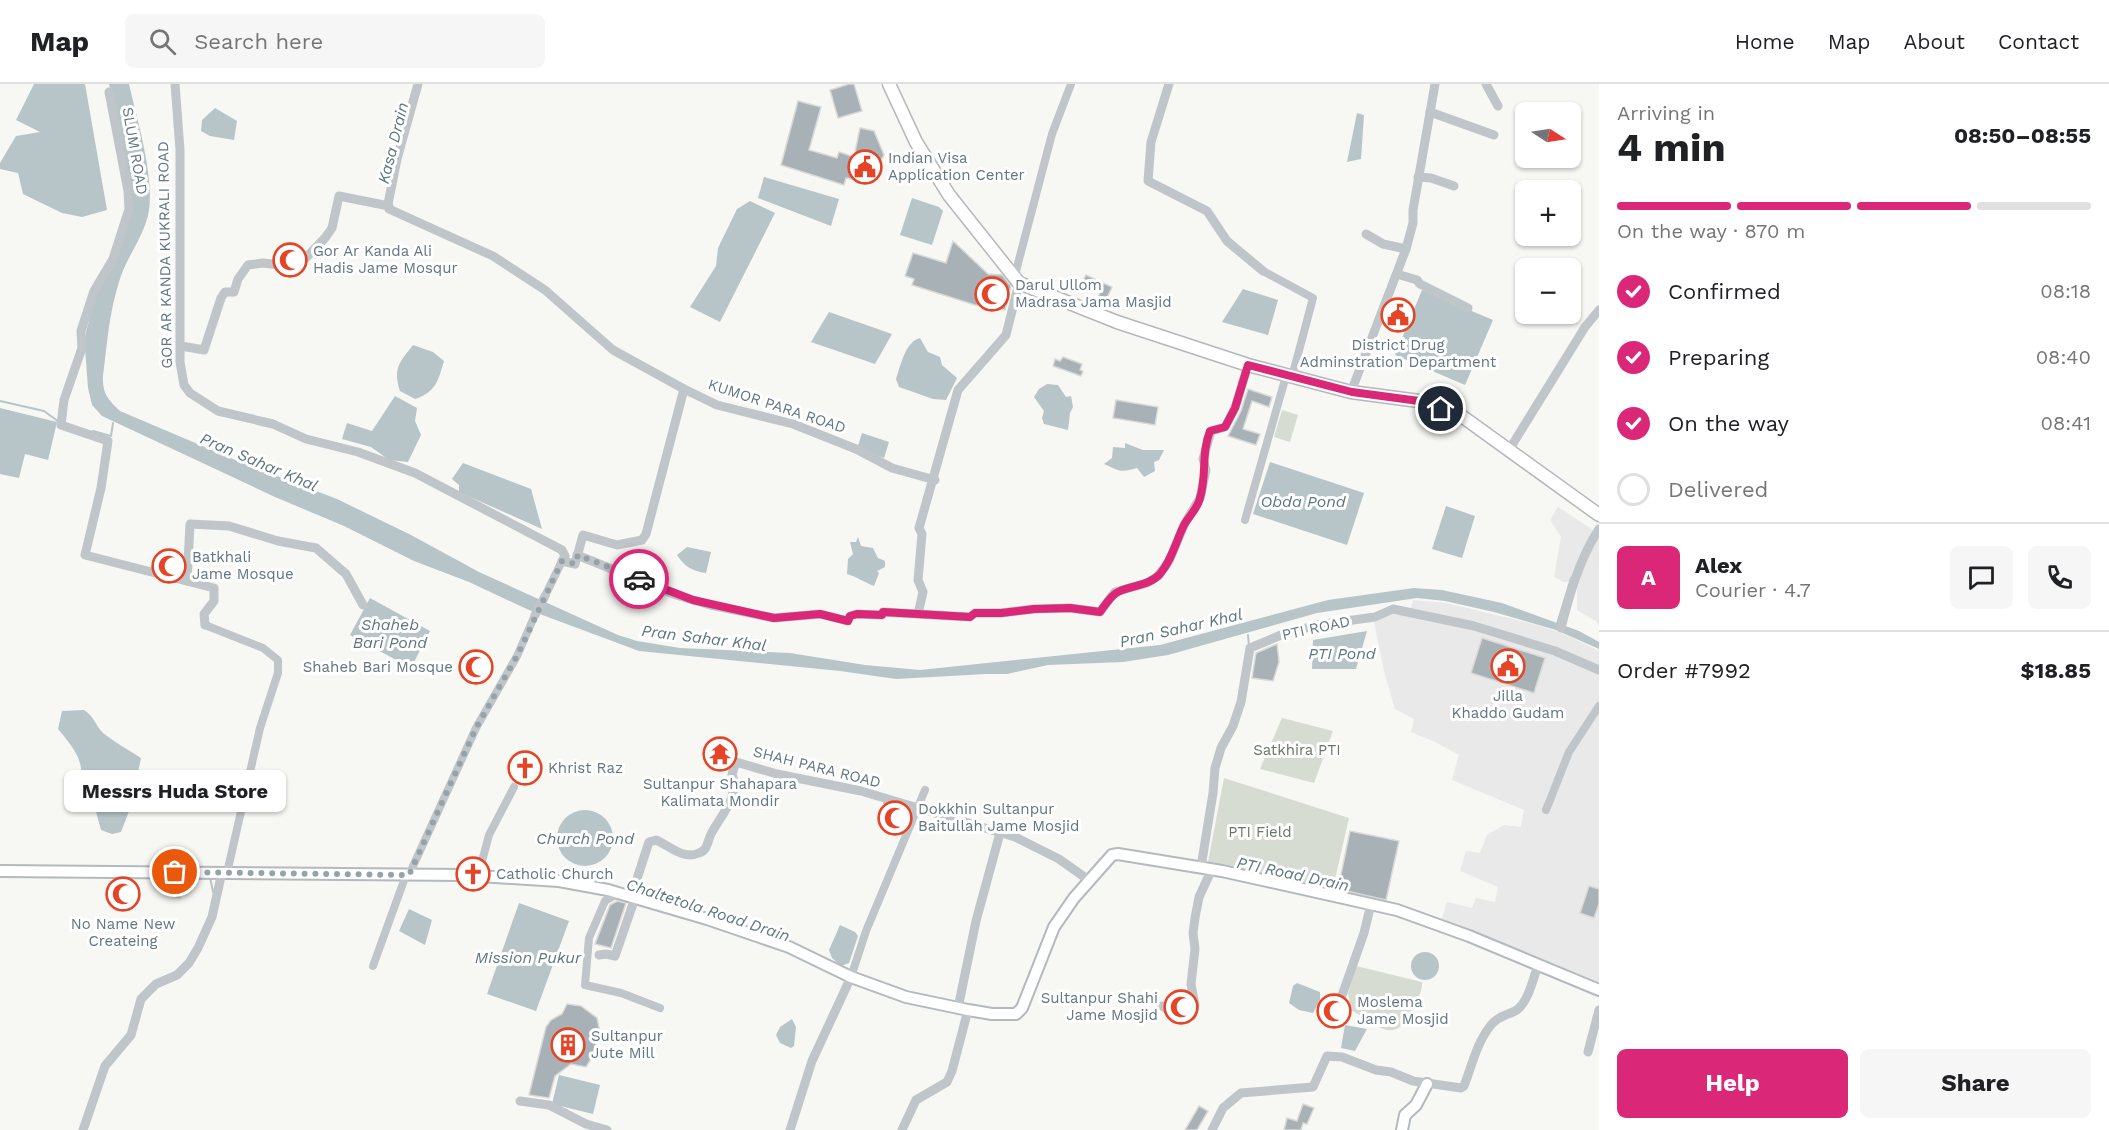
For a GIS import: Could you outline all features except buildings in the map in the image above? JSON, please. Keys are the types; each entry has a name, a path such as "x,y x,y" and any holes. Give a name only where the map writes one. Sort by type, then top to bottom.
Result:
{"highway":[{"path":"890,84 916,142 949,195 1019,283 1117,322 1248,365 1352,392 1419,401 1463,417 1599,515"}],"main road":[{"path":"0,871 478,876 559,880 618,893 707,919 789,947 851,977 906,997 992,1014 1016,1014 1022,1008 1054,927 1074,898 1112,855 1118,854 1207,868 1397,910 1468,936 1599,990"},
{"path":"1402,1130 1405,1115 1416,1105 1427,1084"}],"street":[{"name":"GOR AR KANDA KUKRALI ROAD","path":"175,84 180,150 180,362 184,385 190,393 209,406 233,415 273,424 306,439 358,452 415,473 562,550 565,556 562,561"},
{"path":"388,206 397,159 418,84"},
{"path":"918,614 922,592 918,580 922,534 919,528 958,390 1006,335 1019,283 1016,272 1052,134 1071,84"},
{"path":"1169,84 1151,142 1148,182 1207,211 1227,242 1263,271 1313,298 1245,520"},
{"path":"1352,392 1406,249 1413,223 1418,177 1435,84"},
{"path":"1486,84 1498,106"},
{"name":"SLUM ROAD","path":"109,92 128,190 129,209 113,259 98,280 81,331 82,348 64,400 61,425 108,441 101,488 97,497 85,555 186,581"},
{"path":"1430,112 1494,135"},
{"path":"1418,177 1431,178 1454,186"},
{"name":"KUMOR PARA ROAD","path":"181,346 204,350 221,298 225,292 234,292 238,279 248,265 262,262 297,267 332,228 339,196 388,206 399,214 493,256 545,290 613,350 717,405 793,424 856,449 892,468 934,480"},
{"path":"1366,234 1383,244 1406,249"},
{"path":"1397,274 1417,280 1420,284 1468,308"},
{"path":"1509,450 1585,327 1599,310"},
{"path":"578,555 676,595 774,618 820,614 848,621 850,616 857,614 882,615 883,612 970,617 975,613 1070,608 1100,612 1115,592 1147,583 1158,576 1169,561 1185,523 1200,498 1206,470 1203,459 1210,431 1225,427 1235,408 1248,365"},
{"path":"373,966 407,875 476,728 517,656 562,561 575,564 584,536 616,545 642,540 646,534 684,389"},
{"path":"83,1130 105,1066 131,1035 141,999 156,984 177,975 189,963 212,917 260,728 278,673 278,660 263,648 205,625 204,614 214,601 214,588 186,581 190,524 229,526 278,541 316,548 346,574 363,605"},
{"path":"1561,628 1572,585 1586,549 1599,529"},
{"name":"PTI ROAD","path":"1207,868 1215,768 1241,702 1250,648 1281,635 1317,625 1375,617 1393,609 1474,626 1555,651 1599,670"},
{"path":"1546,810 1569,752 1598,708"},
{"name":"SHAH PARA ROAD","path":"633,897 649,842 656,840 683,855 699,853 707,847 710,837 729,805 734,780 732,774 736,762 777,774 861,791 1015,837 1059,859 1090,880"},
{"path":"478,876 489,835 514,787"},
{"path":"790,1130 812,1061 851,977 866,931 925,790"},
{"path":"902,1130 916,1100 947,1082 952,1071 976,921 1000,833"},
{"path":"1162,1006 1183,1019 1192,1016 1194,1011 1191,984 1195,949 1193,933 1207,868"},
{"path":"618,893 605,901 589,938 585,986 621,993 660,1008"},
{"path":"599,955 615,956 633,897"},
{"path":"1339,1004 1364,933 1371,904"},
{"path":"1212,1130 1223,1108 1241,1093 1312,1087 1328,1056 1342,1057 1376,1070 1391,1072 1427,1084 1456,1088 1464,1086 1479,1044 1491,1025 1503,1015 1517,1011 1538,966"},
{"path":"1588,1052 1599,1010"},
{"path":"520,1101 549,1105 586,1124 607,1130"}],"shaded area":[{"path":"1558,507 1599,534 1599,626 1596,621 1577,610 1577,581 1564,582 1554,577 1561,537 1550,520"},
{"path":"1413,600 1446,603 1529,623 1557,631 1599,651 1599,984 1578,981 1441,921 1447,902 1472,908 1476,898 1495,902 1498,887 1460,871 1466,851 1480,853 1487,835 1504,825 1521,827 1524,810 1452,780 1459,755 1411,732 1414,719 1395,709 1374,622 1393,614 1409,615"}],"green space":[{"path":"1282,410 1298,415 1290,442 1274,437"},
{"name":"Satkhira PTI","path":"1282,718 1333,731 1314,783 1260,769"},
{"name":"PTI Field","path":"1224,778 1349,818 1333,888 1208,862"},
{"path":"1356,966 1422,982 1418,999 1400,1027 1386,1030 1351,1010 1348,994"}],"water":[{"path":"34,84 85,84 107,210 82,217 62,213 23,194 18,173 0,169 0,163 16,136 40,132 16,120"},
{"path":"109,84 129,84 144,147 150,196 147,220 122,273 111,317 103,382 105,392 112,403 120,411 240,462 337,499 411,535 479,572 618,635 637,641 680,648 790,653 865,665 920,670 1160,645 1328,600 1414,588 1442,590 1502,603 1579,631 1599,642 1599,649 1556,630 1494,612 1445,601 1417,598 1317,613 1168,655 1123,662 1048,665 1007,674 896,679 840,671 639,651 529,610 469,582 414,561 344,526 275,497 102,416 92,405 88,388 86,332 97,291 126,227 122,146"},
{"path":"215,108 237,121 234,140 210,136 201,131 202,120"},
{"path":"1357,113 1364,115 1361,159 1347,162"},
{"path":"764,177 839,199 831,226 758,198"},
{"path":"912,198 939,207 943,211 932,245 900,235"},
{"path":"750,201 775,213 720,322 690,307 716,266 718,248 737,209"},
{"path":"1243,289 1278,300 1268,335 1222,322"},
{"path":"1422,290 1493,320 1465,385 1395,355"},
{"path":"829,312 892,334 875,364 811,342"},
{"path":"920,338 928,352 940,357 942,365 957,378 946,400 933,399 899,387 896,379 904,355 911,344"},
{"path":"413,345 433,352 444,361 432,389 415,399 400,391 397,377 401,361"},
{"path":"1047,384 1058,385 1066,397 1071,396 1073,407 1068,430 1044,424 1042,418 1044,411 1034,397 1039,389"},
{"path":"395,396 417,408 415,421 421,435 408,462 389,460 371,447 342,439 347,423 372,431"},
{"path":"0,408 57,422 48,460 25,454 19,478 0,474"},
{"path":"862,433 889,442 884,458 857,449"},
{"path":"1125,443 1143,450 1164,450 1159,460 1154,462 1155,471 1144,477 1137,468 1120,470 1104,464 1112,458 1113,447 1125,448"},
{"name":"Obda Pond","path":"1270,462 1364,493 1347,545 1253,514"},
{"path":"463,463 531,489 542,529 459,492 459,485 452,479"},
{"path":"1446,506 1475,516 1462,558 1432,549"},
{"path":"858,537 861,546 873,548 878,558 885,561 885,567 877,571 879,573 874,586 847,574 848,559 853,554 850,542 856,542"},
{"path":"687,547 711,552 706,573 689,568 677,555"},
{"name":"Shaheb Bari Pond","path":"370,598 430,631 411,668 350,635"},
{"name":"PTI Pond","path":"1367,631 1356,669 1312,669 1313,640"},
{"path":"84,710 103,733 141,758 131,806 121,832 112,834 101,830 93,801 83,798 78,757 58,729 62,711"},
{"name":"Church Pond","path":"580,810 590,810 605,818 611,827 613,838 611,849 605,858 590,866 580,866 569,861 562,854 557,843 557,833 562,822 569,815"},
{"name":"Mission Pukur","path":"519,903 569,921 536,1011 487,994"},
{"path":"409,909 432,920 425,945 399,931"},
{"path":"840,925 855,932 858,936 849,963 841,966 832,958 829,950"},
{"path":"1425,952 1435,956 1439,966 1435,976 1425,980 1415,976 1411,966 1415,956"},
{"path":"1297,983 1320,992 1320,1000 1313,1013 1299,1010 1289,1003 1293,986"},
{"path":"792,1019 796,1027 794,1046 791,1048 780,1043 776,1035 780,1027"},
{"path":"1345,1025 1367,1029 1355,1051 1341,1048"},
{"path":"559,1075 600,1085 593,1114 552,1104"}],"waterway":[{"path":"0,401 44,411 59,422"},
{"path":"93,431 111,436 113,423"},
{"path":"1557,624 1571,578"},
{"name":"PTI Road Drain","path":"1248,635 1249,646"},
{"path":"241,795 246,775"},
{"path":"884,803 896,806"},
{"path":"210,877 213,892"}],"way so far":[{"path":"175,872 409,875 476,728 517,656 562,561 575,564 578,555 639,579"}],"place":[{"name":"Indian Visa Application Center","path":"865,167"},
{"name":"Gor Ar Kanda Ali Hadis Jame Mosqur","path":"290,260"},
{"name":"Darul Ullom Madrasa Jama Masjid","path":"992,294"},
{"name":"District Drug Adminstration Department","path":"1398,315"},
{"name":"Batkhali Jame Mosque","path":"169,566"},
{"name":"Jilla Khaddo Gudam","path":"1508,666"},
{"name":"Shaheb Bari Mosque","path":"476,667"},
{"name":"Sultanpur Shahapara Kalimata Mondir","path":"720,754"},
{"name":"Khrist Raz","path":"525,768"},
{"name":"Dokkhin Sultanpur Baitullah Jame Mosjid","path":"895,818"},
{"name":"Messrs Huda Store","path":"175,872"},
{"name":"Catholic Church","path":"473,874"},
{"name":"No Name New Createing","path":"123,894"},
{"name":"Sultanpur Shahi Jame Mosjid","path":"1181,1007"},
{"name":"Moslema Jame Mosjid","path":"1334,1011"},
{"name":"Sultanpur Jute Mill","path":"568,1045"}],"route":[{"path":"639,579 676,595 710,605 774,618 820,614 848,621 850,616 857,614 882,615 883,612 970,617 975,613 1070,608 1100,612 1115,592 1147,583 1158,576 1169,561 1185,523 1195,510 1200,498 1206,470 1203,459 1210,431 1225,427 1235,408 1248,365 1352,392 1419,401 1441,409"}],"water label":[{"name":"Kasa Drain","path":"393,143"},
{"name":"Pran Sahar Khal","path":"259,462"},
{"name":"Pran Sahar Khal","path":"1181,628"},
{"name":"Pran Sahar Khal","path":"704,638"},
{"name":"Chaltetola Road Drain","path":"708,910"}]}
